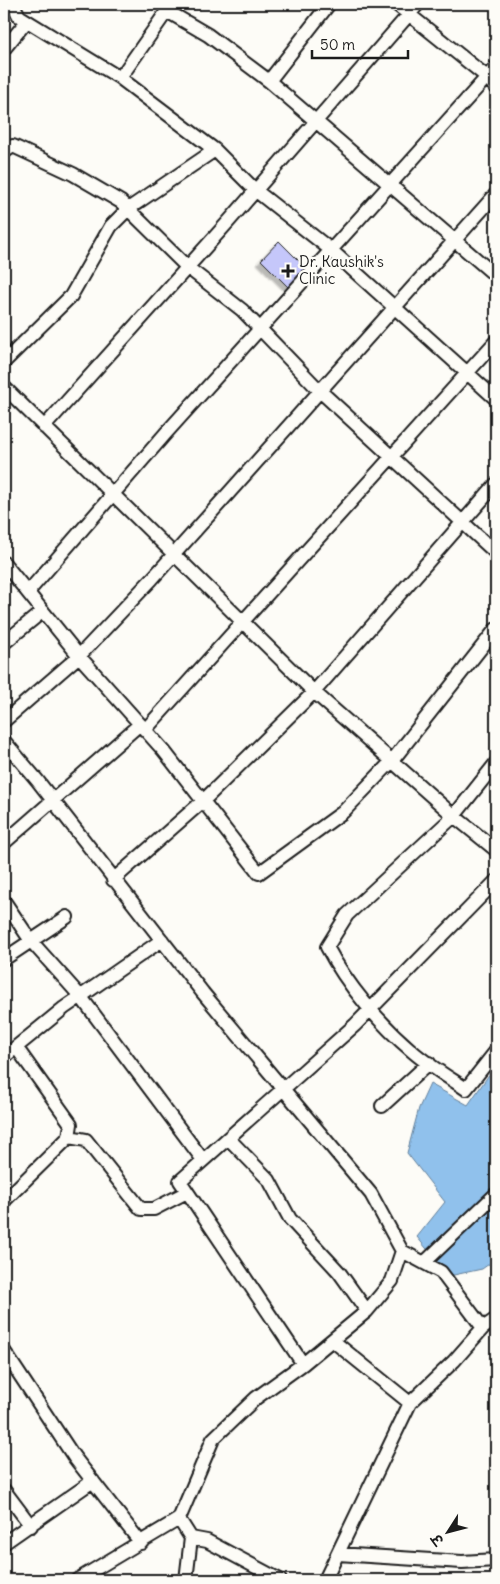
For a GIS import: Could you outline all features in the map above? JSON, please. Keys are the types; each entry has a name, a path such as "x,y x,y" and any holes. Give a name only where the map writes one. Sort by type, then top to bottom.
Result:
{"street":[{"path":"13,4 18,16 120,78 215,150 255,190 332,250 496,399"},
{"path":"269,80 329,4"},
{"path":"396,4 487,77 496,88"},
{"path":"44,427 188,267 418,4"},
{"path":"120,78 166,11 208,34 269,80 496,276"},
{"path":"4,49 27,21"},
{"path":"28,592 114,496 166,434 496,67"},
{"path":"4,152 13,146 72,174 121,202 188,267 242,310 319,390 390,458 496,553"},
{"path":"4,362 71,296 110,226 128,209 215,150"},
{"path":"4,721 79,656 174,554 496,194"},
{"path":"4,843 142,727 242,622 496,341"},
{"path":"6,394 44,427 314,692 454,816 496,850"},
{"path":"113,880 203,801 314,692 496,484"},
{"path":"4,563 79,656 142,727 203,801 259,873 343,812 392,761 496,629"},
{"path":"4,643 43,611"},
{"path":"4,741 53,800 113,880 371,1194 402,1251 441,1272 482,1328"},
{"path":"496,763 454,816 347,915 328,942 328,947 334,959 371,1010 412,1052 466,1089 496,1052"},
{"path":"303,1364 180,1181 371,1010 496,882"},
{"path":"4,901 31,941 80,997 203,1160"},
{"path":"4,959 67,917"},
{"path":"4,1057 80,997 162,940"},
{"path":"4,1201 70,1137 71,1124 16,1048"},
{"path":"382,1106 429,1063"},
{"path":"70,1137 86,1140 141,1210 154,1208 187,1192"},
{"path":"228,1138 269,1180 290,1219 339,1272 367,1311"},
{"path":"424,1263 496,1194"},
{"path":"77,1580 179,1519 213,1439 256,1398 303,1364 367,1311 392,1281 402,1251"},
{"path":"324,1580 410,1404 454,1361 482,1328 496,1319"},
{"path":"332,1340 410,1404"},
{"path":"4,1351 93,1481 141,1543"},
{"path":"4,1543 93,1481"},
{"path":"4,1490 31,1526"},
{"path":"179,1519 191,1538 186,1580"},
{"path":"191,1538 207,1541 280,1580"},
{"path":"338,1554 462,1562 496,1560"}],"water":[{"path":"493,1069 496,1071 496,1259 482,1269 449,1276 417,1237 445,1202 407,1153 419,1108 430,1084 468,1105"}],"building":[{"path":"279,241 309,271 291,290 261,260"}],"place":[{"name":"Dr. Kaushik's Clinic","path":"288,271"}]}
